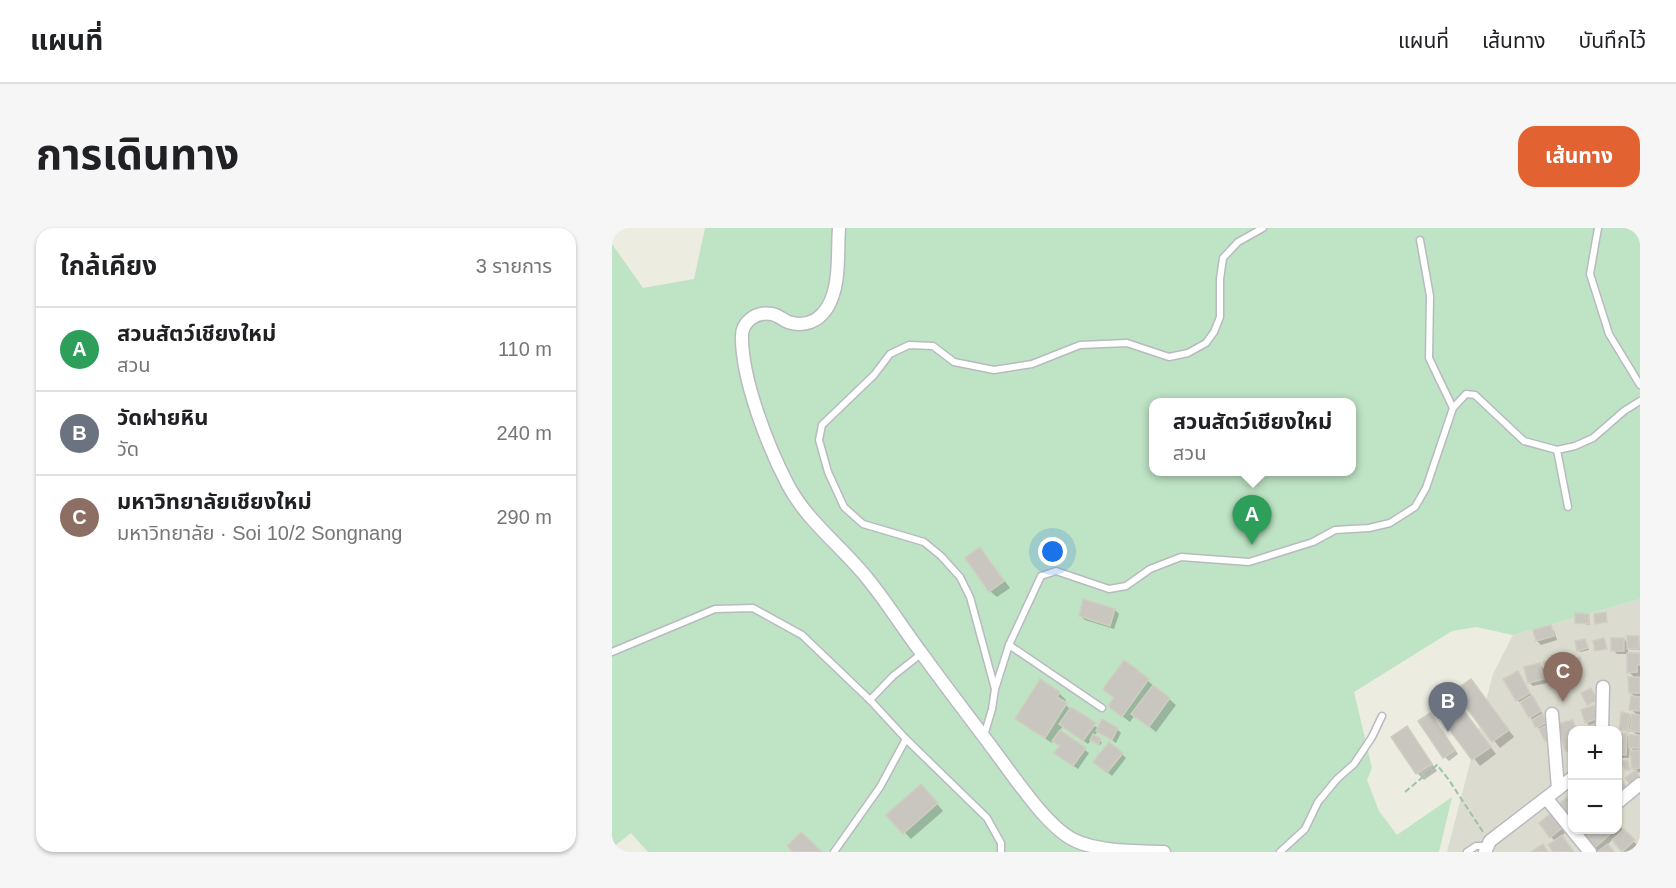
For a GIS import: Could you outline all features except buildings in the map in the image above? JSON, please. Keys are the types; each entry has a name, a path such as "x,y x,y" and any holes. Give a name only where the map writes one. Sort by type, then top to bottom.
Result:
{"street":[{"path":"839,228 833,295 827,308 818,318 802,325 788,322 772,314 757,314 747,322 741,335 746,370 771,449 789,487 826,535 867,577 921,654 1035,806 1074,840 1096,846 1164,852"},
{"path":"1602,726 1603,687"},
{"path":"1552,714 1558,789"},
{"path":"1487,847 1569,780"},
{"path":"1622,799 1640,784"},
{"path":"1547,799 1568,819"},
{"path":"1582,834 1590,852"}],"lane":[{"path":"995,689 981,630 970,597 960,577 941,556 924,542 862,524 844,507 828,472 819,440 822,425 874,375 890,354 909,345 933,346 954,362 994,370 1032,364 1080,345 1127,343 1169,357 1188,353 1206,343 1214,332 1220,317 1222,258 1238,242 1263,228"},
{"path":"1598,228 1590,274 1609,334 1640,385"},
{"path":"1420,240 1430,296 1429,358 1453,408"},
{"path":"984,736 995,689 1009,645 1041,576 1056,571 1109,589 1126,586 1150,569 1181,556 1249,562 1313,542 1335,530 1369,528 1390,523 1415,507 1433,468 1453,408 1466,394 1475,395 1524,441 1557,450 1575,446 1593,438 1624,411 1640,401"},
{"path":"1557,450 1568,507"},
{"path":"612,652 715,609 753,608 802,635 870,700 906,739 987,818 1001,843 1001,852"},
{"path":"1009,645 1102,708"},
{"path":"870,700 893,676 921,654"},
{"path":"1280,852 1305,829 1318,802 1337,779 1354,764 1372,737 1382,716"},
{"path":"834,852 880,788 906,739"},
{"path":"1467,852 1476,846 1487,847"}],"path":[{"path":"1405,792 1437,765 1449,780 1487,847"}],"shaded area":[{"path":"1640,599 1640,852 1447,852 1493,674 1513,635"}],"green space":[{"path":"705,228 1640,228 1640,599 1513,635 1476,627 1452,631 1354,692 1372,768 1367,780 1379,811 1397,835 1452,797 1439,852 648,852 631,833 612,848 612,244 643,288 694,279"}],"place":[{"name":"สวนสัตว์เชียงใหม่","path":"1252,545"},
{"name":"มหาวิทยาลัยเชียงใหม่","path":"1563,702"},
{"name":"วัดฝายหิน","path":"1448,732"}]}
